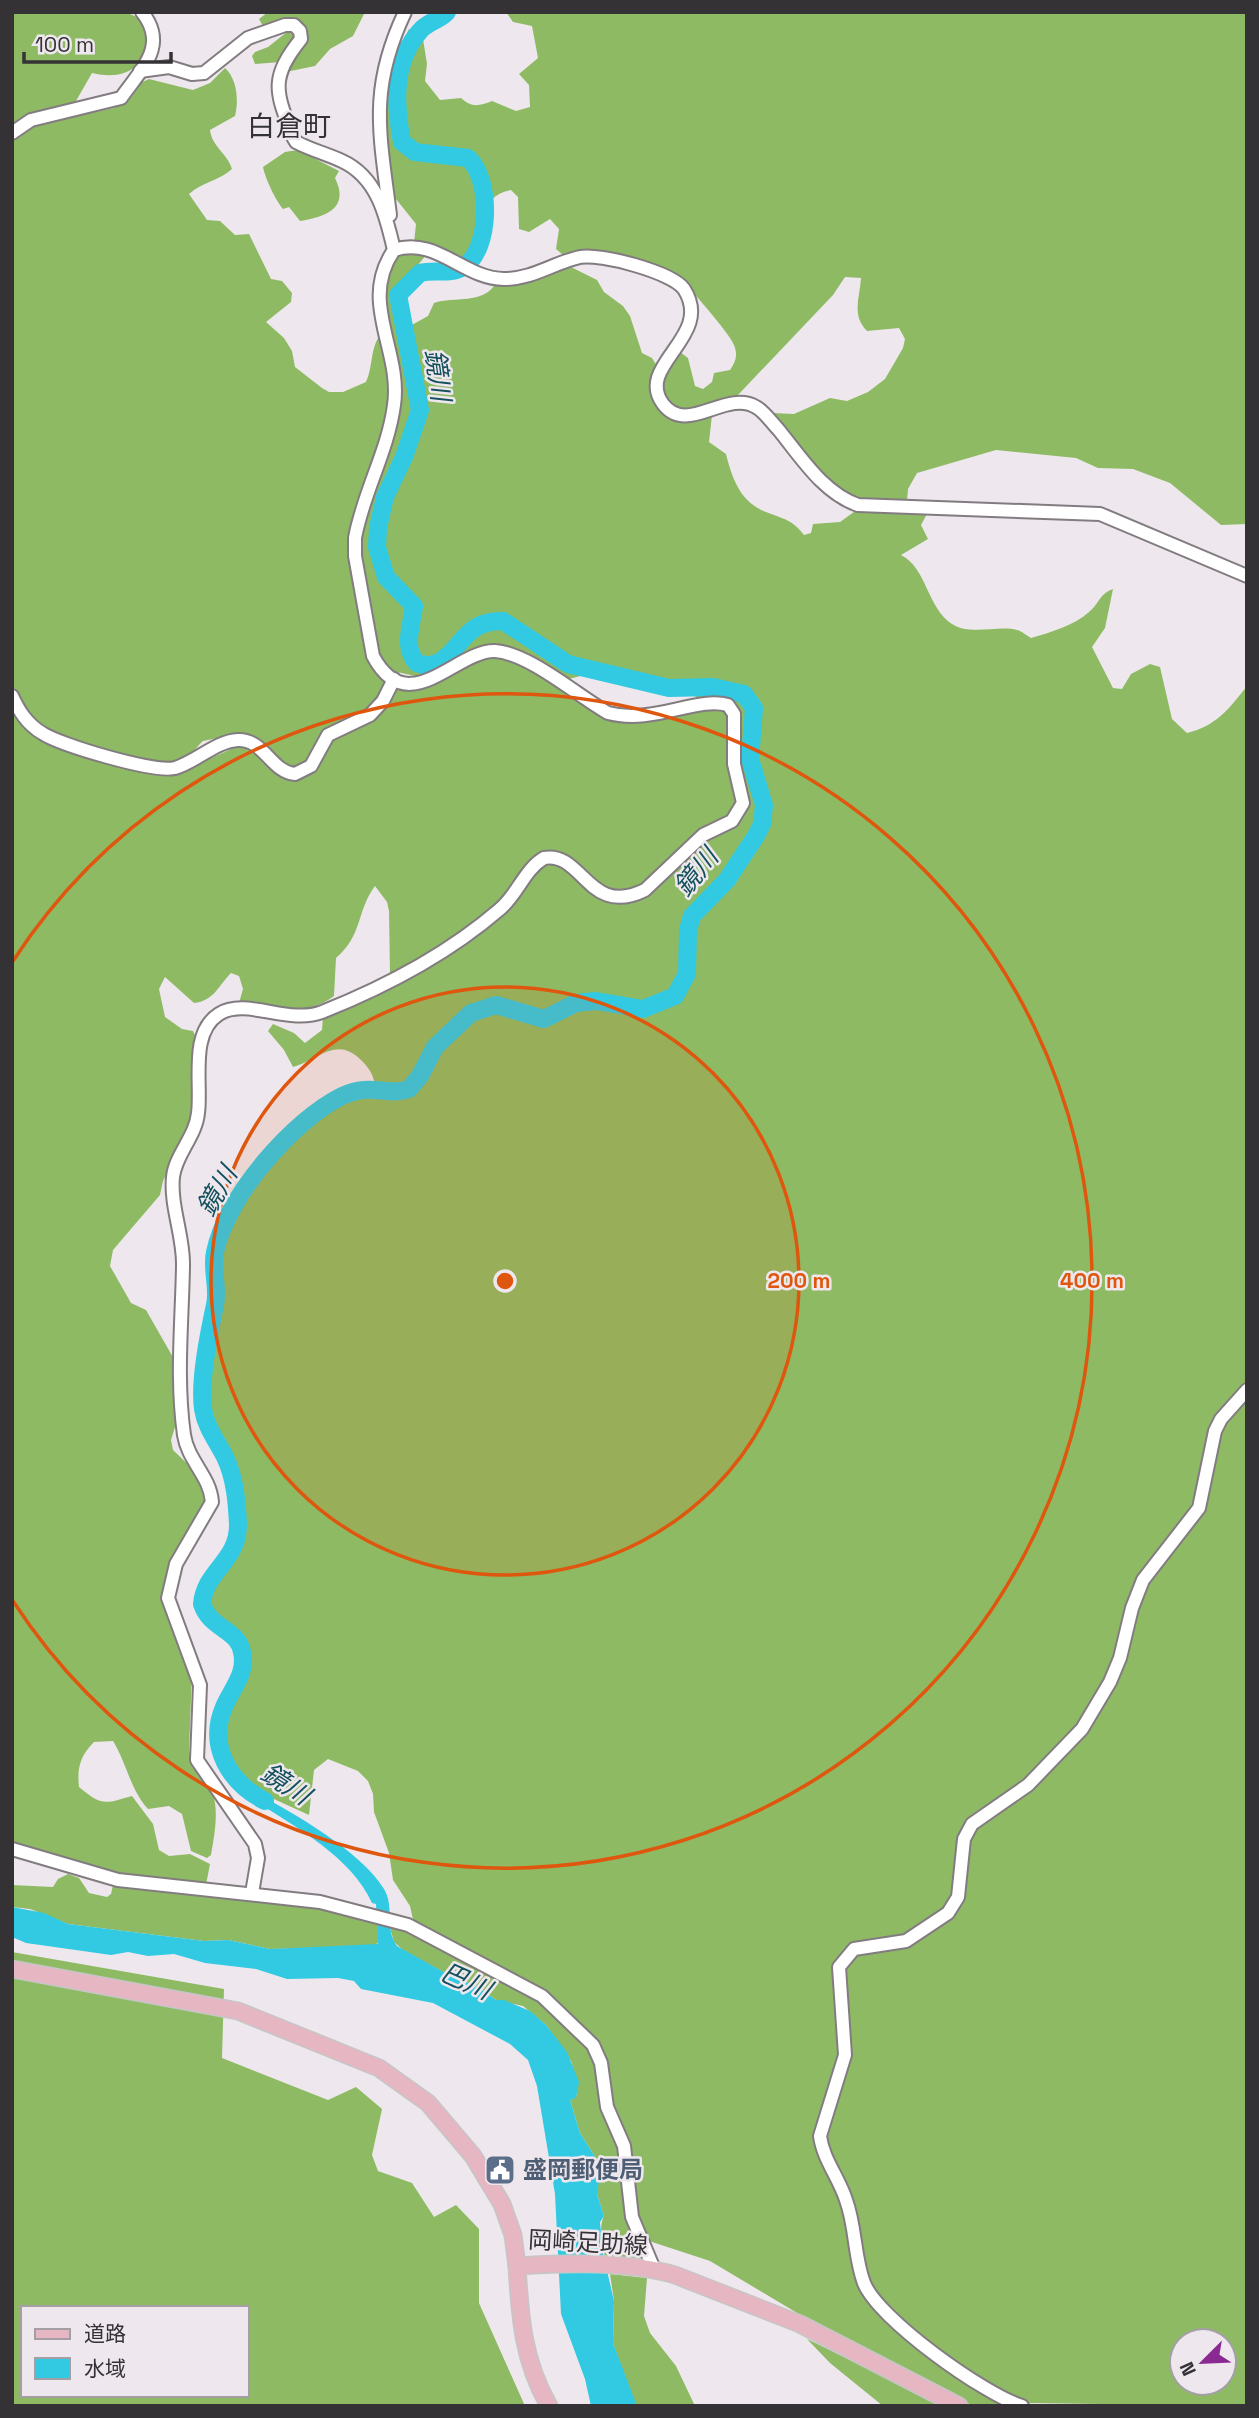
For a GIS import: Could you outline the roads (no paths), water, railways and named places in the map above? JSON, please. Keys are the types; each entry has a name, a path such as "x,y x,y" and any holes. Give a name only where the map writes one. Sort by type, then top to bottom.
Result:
{"main road":[{"name":"岡崎足助線","path":"12,1969 237,2011 379,2068 428,2104 473,2156 502,2204 524,2266 654,2269 800,2324 959,2406"},
{"path":"524,2266 521,2328 534,2379 549,2406"}],"street":[{"path":"12,133 31,120 121,98 154,48 155,38 142,12"},
{"path":"252,1894 258,1858 255,1843 197,1760 200,1685 168,1598 176,1564 212,1502 207,1480 192,1460 184,1436 178,1356 184,1264 173,1175 198,1116 204,1031 218,1014 234,1008 278,1016 307,1016 386,982 475,931 510,900 533,867 544,858 562,859 597,892 608,897 636,894 645,890 703,835 732,821 743,803 734,764 735,723 728,705 713,703 647,717 622,717 608,713 513,655 494,651 475,655 428,681 394,679 379,667 373,656 355,556 358,525 394,406 395,388 378,294 380,275 394,250 377,117 378,98 394,35 405,12"},
{"path":"140,71 169,67 192,75 204,73 248,38 285,25 294,25 300,31 301,39 282,66 276,89 293,137 296,142 342,161 370,181 388,225 394,250"},
{"path":"394,250 426,248 490,277 528,277 571,260 591,256 673,278 686,292 690,325 658,374 656,384 661,402 681,416 700,413 736,401 755,406 824,484 847,501 878,506 1100,514 1247,576"},
{"path":"12,696 25,718 43,734 145,767 175,768 238,740 257,745 279,769 295,774 311,766 328,735 370,715 383,701 394,679"},
{"path":"1022,2406 1008,2401 944,2363 879,2304 864,2286 846,2199 822,2149 820,2136 845,2055 839,1967 854,1949 906,1941 948,1913 958,1897 964,1839 972,1824 1028,1785 1082,1730 1110,1682 1120,1658 1132,1608 1143,1580 1199,1508 1215,1431 1221,1419 1247,1390"},
{"path":"12,1849 118,1880 320,1902 370,1914 398,1922 542,1996 593,2045 601,2063 607,2107 624,2146 632,2217 654,2269"}],"water":[{"path":"250,1790 323,1833 359,1860 384,1889 389,1903 391,1932 397,1946 456,1979 475,1985 496,2000 504,2000 530,2011 546,2025 567,2052 579,2082 576,2098 570,2100 580,2133 597,2160 600,2175 597,2194 604,2216 600,2222 603,2253 614,2301 613,2343 637,2406 591,2406 585,2379 561,2314 555,2194 537,2086 528,2060 510,2044 433,2003 361,1989 354,1981 338,1978 287,1979 256,1969 205,1963 174,1954 148,1956 128,1952 111,1955 26,1943 12,1937 12,1907 44,1913 68,1924 204,1941 228,1940 270,1949 378,1944 376,1904 372,1903 350,1870 299,1829 247,1796 244,1791"}],"waterway":[{"name":"鏡川","path":"265,1801 232,1774 220,1750 219,1722 241,1674 243,1660 235,1638 211,1619 202,1604 204,1592 237,1538 236,1499 231,1473 207,1422 202,1398 205,1357 216,1298 215,1252 233,1208 264,1162 303,1123 352,1092 394,1092 409,1089 420,1076 435,1047 471,1013 496,1005 544,1019 576,1003 596,1001 643,1009 675,996 687,974 688,930 692,916 727,880 756,836 762,824 764,805 750,759 754,708 744,694 713,687 669,688 568,664 503,621 475,628 448,656 434,664 417,663 412,657 409,636 414,606 386,577 377,547 385,497 404,457 420,410 398,295 420,273 458,269 472,259 479,246 485,214 481,182 476,168 468,158 415,152 402,142 397,99 404,56 423,28 447,12"}],"place":[{"name":"盛岡郵便局","path":"500,2170"}],"district":[{"name":"白倉町","path":"289,126"}],"water label":[{"name":"巴川","path":"466,1981"}]}
